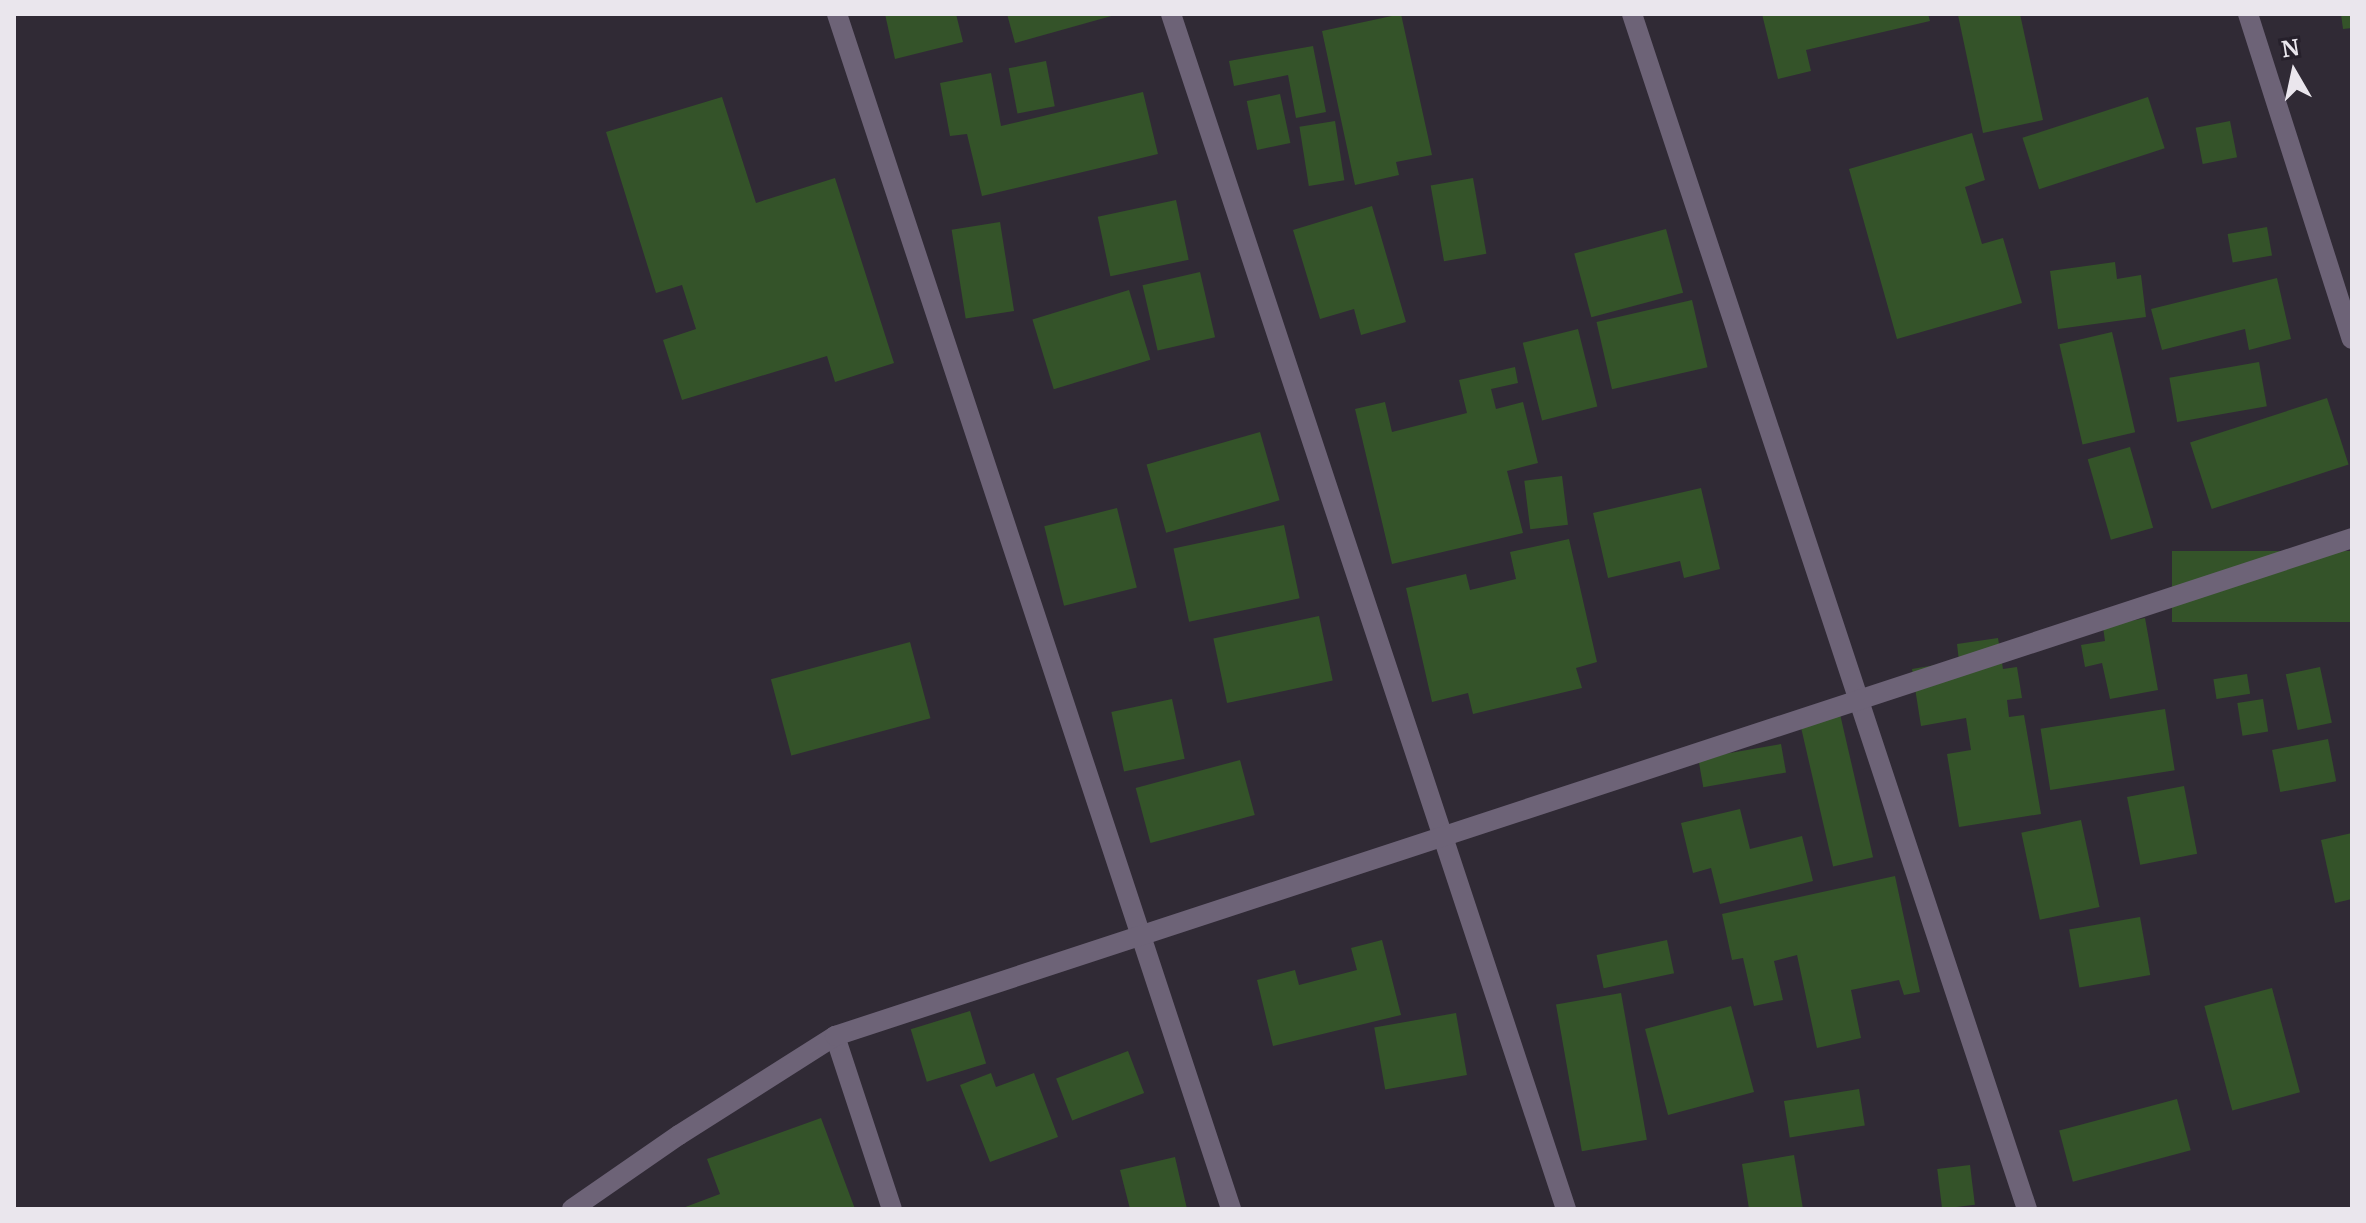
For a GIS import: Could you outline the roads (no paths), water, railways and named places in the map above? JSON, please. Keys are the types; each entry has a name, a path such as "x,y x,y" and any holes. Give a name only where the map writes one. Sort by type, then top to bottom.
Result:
{"street":[{"path":"837,14 1231,1209"},
{"path":"1171,14 1566,1209"},
{"path":"1632,14 2027,1209"},
{"path":"2248,14 2352,339"},
{"path":"572,1209 679,1135 835,1036 2352,538"},
{"path":"835,1036 892,1209"}]}
